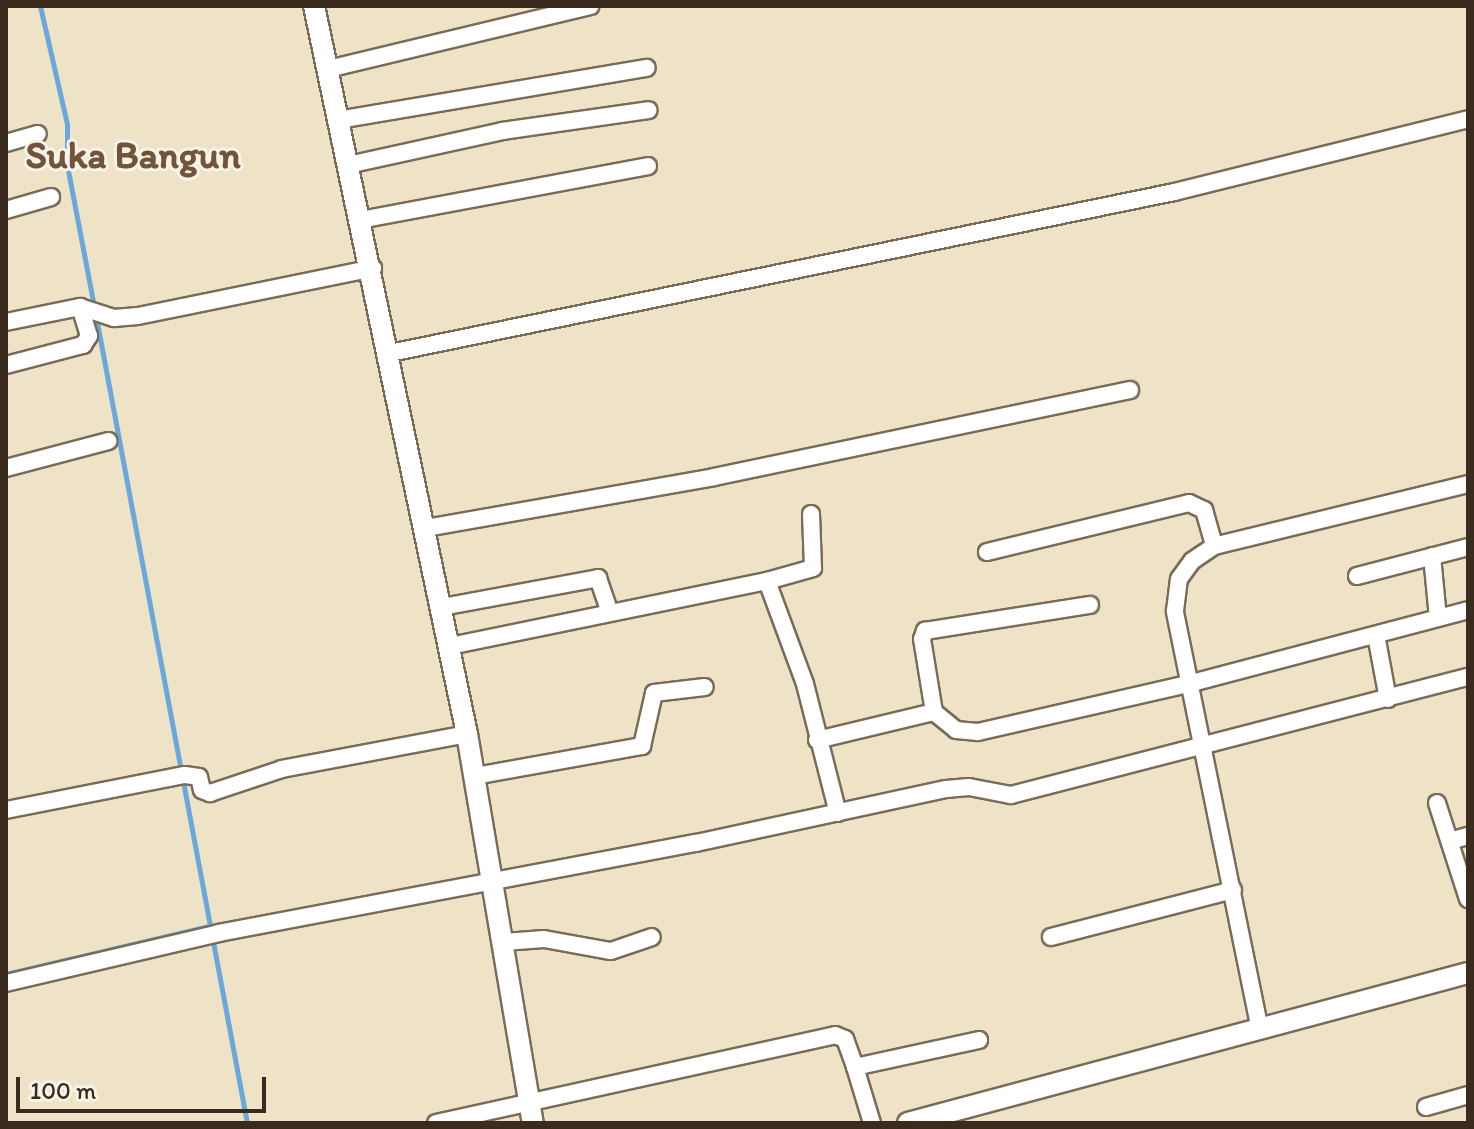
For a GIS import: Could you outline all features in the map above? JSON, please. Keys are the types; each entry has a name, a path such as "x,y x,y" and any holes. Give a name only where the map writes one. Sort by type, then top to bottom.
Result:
{"street":[{"path":"314,6 373,268 450,646 493,878 531,1113"},
{"path":"328,69 591,6"},
{"path":"338,120 647,68"},
{"path":"348,165 502,131 649,110"},
{"path":"390,353 1174,192 1468,119"},
{"path":"6,143 38,134"},
{"path":"360,220 648,166"},
{"path":"6,210 51,197"},
{"path":"6,322 82,307 114,318 373,268"},
{"path":"6,365 83,345 89,336 82,307"},
{"path":"426,528 714,477 1130,390"},
{"path":"6,468 108,441"},
{"path":"1260,1030 1174,593 1192,561 1214,546 1468,484"},
{"path":"987,552 1189,503 1204,510 1214,546"},
{"path":"450,646 767,581 813,568 811,514"},
{"path":"1357,576 1468,547"},
{"path":"1432,556 1438,618"},
{"path":"442,607 598,578 610,613"},
{"path":"767,581 805,684 838,813"},
{"path":"1090,605 925,631 922,639 934,712 956,730 978,732 1192,683 1468,610"},
{"path":"1376,635 1388,699"},
{"path":"6,983 219,933 960,787 1011,795 1468,677"},
{"path":"475,776 642,746 654,693 705,687"},
{"path":"817,740 934,712"},
{"path":"6,810 181,776 199,777 202,790 210,793 282,769 467,734"},
{"path":"1437,803 1468,899"},
{"path":"1450,841 1468,836"},
{"path":"1051,937 1233,890"},
{"path":"504,942 544,939 611,951 652,937"},
{"path":"908,1123 1468,973"},
{"path":"436,1123 531,1113 835,1035 845,1039 872,1123"},
{"path":"855,1067 979,1040"},
{"path":"1426,1107 1468,1095"}],"waterway":[{"path":"40,6 67,124 67,165 94,307"},
{"path":"96,317 247,1123"},
{"path":"6,974 209,926"}],"district":[{"name":"Suka Bangun","path":"133,156"}]}
